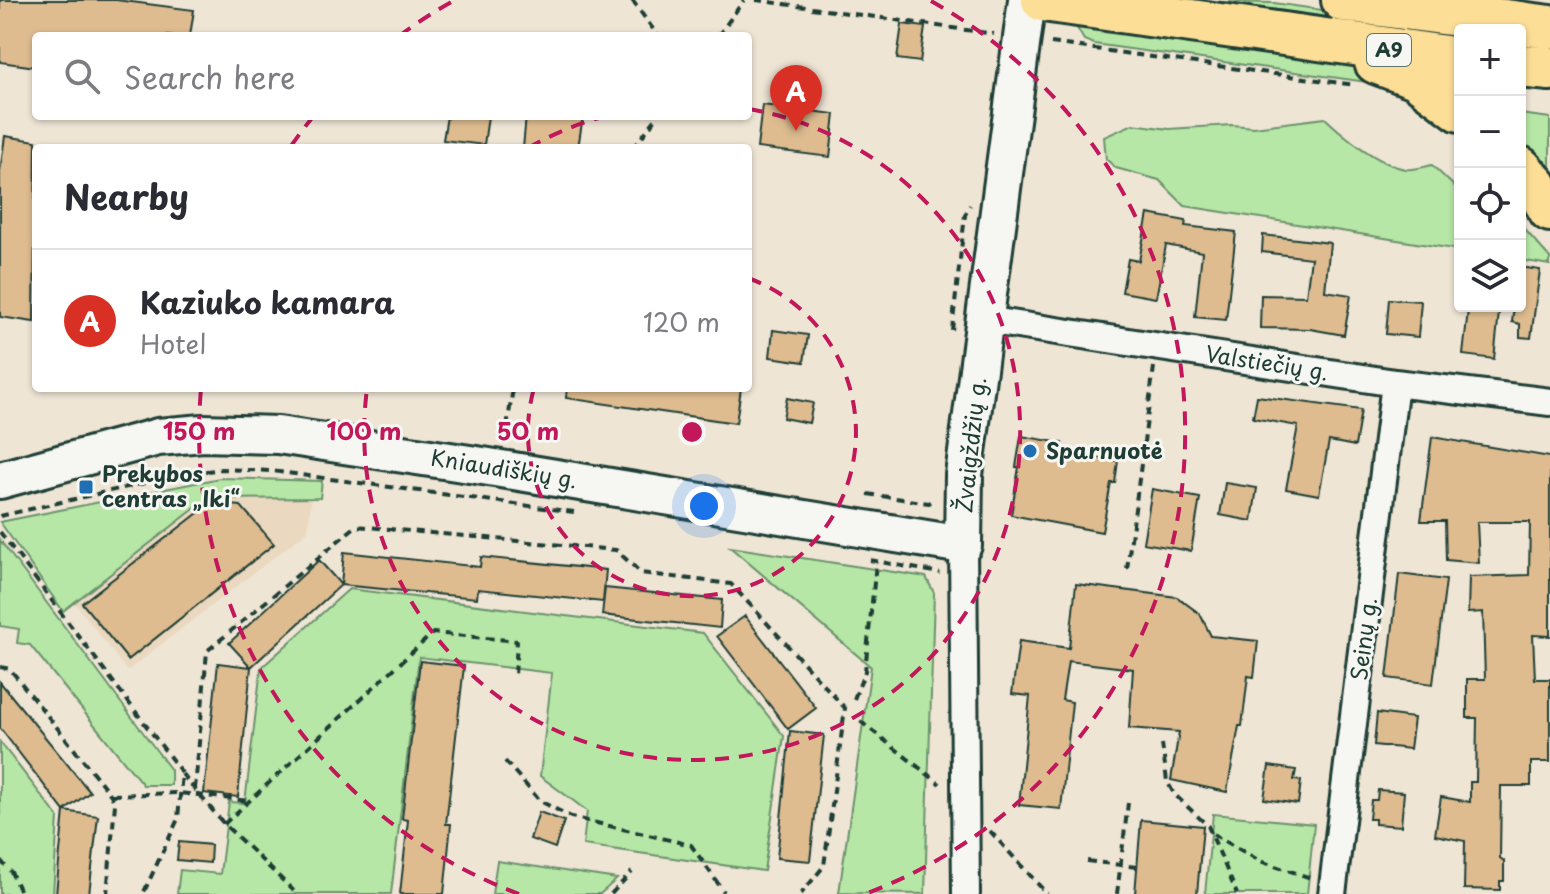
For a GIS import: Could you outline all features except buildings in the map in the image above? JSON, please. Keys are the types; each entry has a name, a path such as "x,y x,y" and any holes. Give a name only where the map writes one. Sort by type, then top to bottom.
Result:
{"highway":[{"name":"A9","path":"1043,0 1454,58"},
{"name":"A9","path":"1343,0 1550,27"},
{"path":"1319,40 1416,77 1454,106"},
{"path":"1526,67 1550,69"},
{"path":"1526,175 1550,210"}],"main road":[{"name":"Žvaigždžių g.","path":"963,545 964,475 1027,0"},
{"name":"Kniaudiškių g.","path":"0,480 158,437 203,433 278,435 963,545"}],"street":[{"name":"Valstiečių g.","path":"985,320 1395,383 1550,402"},
{"name":"Seinų g.","path":"1333,890 1395,383"},
{"name":"Žvaigždžių g.","path":"963,545 966,894"}],"path":[{"path":"632,0 655,32"},
{"path":"721,32 744,0"},
{"path":"756,0 1361,86"},
{"path":"636,144 655,120"},
{"path":"1127,569 1157,345"},
{"path":"505,440 512,392"},
{"path":"0,516 180,475 221,469 272,471 588,514"},
{"path":"195,789 207,651 356,526 616,550 641,573 731,584 845,708 824,866 801,894"},
{"path":"0,532 200,796 224,824 297,894"},
{"path":"854,699 865,671 876,563"},
{"path":"224,824 433,633 517,641 515,676"},
{"path":"0,667 10,669 111,795 115,804 107,894"},
{"path":"1162,744 1167,781 1174,794 1208,826 1237,894"},
{"path":"505,761 540,801 571,817 691,845 724,892"},
{"path":"143,894 178,819 182,773"},
{"path":"111,795 180,793 249,801"},
{"path":"1117,894 1128,803"},
{"path":"1211,833 1260,861 1333,890"},
{"path":"0,860 11,872 21,894"},
{"path":"1087,861 1137,867"},
{"path":"611,894 632,872"}],"shaded area":[{"path":"311,498 308,531 127,671 75,603 207,499"}],"green space":[{"path":"1180,1 1274,3 1454,29 1454,38"},
{"path":"1080,24 1318,57 1359,68 1410,88 1094,44 1084,40 1077,28"},
{"path":"1526,115 1550,118 1550,188 1526,158"},
{"path":"1325,118 1352,141 1385,162 1409,169 1432,165 1454,186 1454,249 1185,206 1159,180 1116,168 1106,159 1104,137 1133,124 1169,129 1232,125 1254,127"},
{"path":"1526,231 1550,258 1550,265 1526,261"},
{"path":"220,478 322,481 320,498 207,499 63,611 0,522"},
{"path":"0,540 171,770 171,785 143,785 30,645 17,643 19,629 0,626"},
{"path":"730,547 926,577 934,593 925,894 839,893 871,667"},
{"path":"349,589 703,633 784,736 764,871 583,845 587,811 540,776 552,673 419,657 391,894 177,894 180,870 220,874 229,802 245,803 261,668"},
{"path":"0,742 58,817 53,894 0,894"},
{"path":"1213,814 1314,824 1307,894 1205,894"},
{"path":"497,861 617,879 600,894 492,894"}],"place":[{"name":"Kaziuko kamara","path":"796,131"},
{"name":"Sparnuotė","path":"1030,451"},
{"name":"Prekybos centras „Iki“","path":"86,487"}]}
